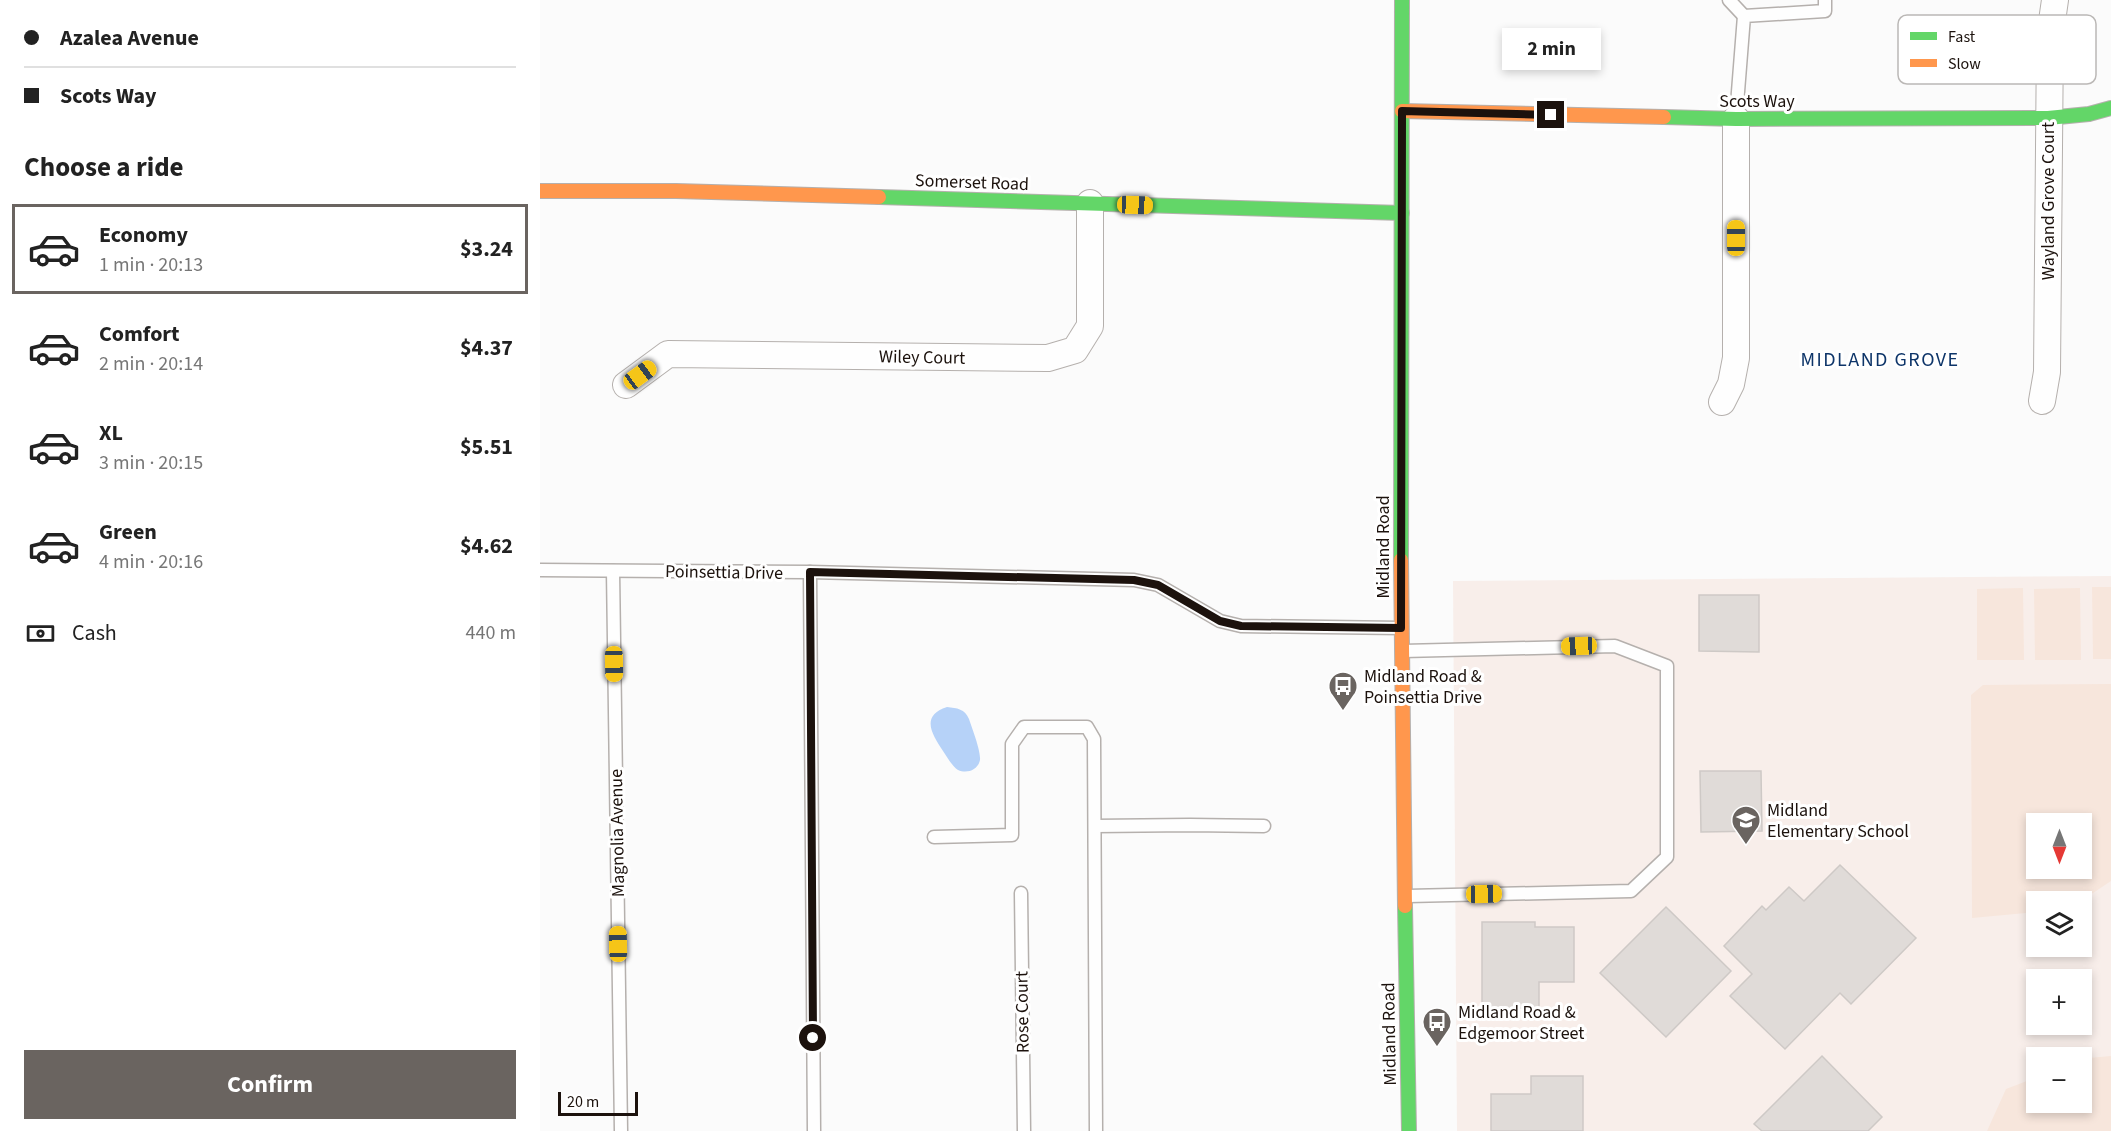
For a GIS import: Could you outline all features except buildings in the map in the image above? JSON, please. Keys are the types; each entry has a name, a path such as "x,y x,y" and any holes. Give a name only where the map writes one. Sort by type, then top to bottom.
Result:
{"street":[{"name":"Midland Road","path":"1402,0 1401,651 1403,896 1409,1131"},
{"name":"Wayland Grove Court","path":"2053,15 2055,0"},
{"name":"Wayland Grove Court","path":"2042,401 2047,372 2049,84"},
{"name":"Scots Way","path":"1402,111 1736,119 2067,118 2111,108"},
{"path":"1722,402 1731,384 1736,358 1736,119"},
{"name":"Somerset Road","path":"540,191 676,191 1402,213"},
{"name":"Wiley Court","path":"626,385 668,354 1048,358 1075,350 1090,326 1090,203"}],"lane":[{"path":"1729,0 1744,16 1736,119"},
{"path":"1744,16 1825,11 1825,0"},
{"name":"Poinsettia Drive","path":"540,570 810,572 1134,580 1158,585 1220,621 1241,626 1401,628"},
{"name":"Magnolia Avenue","path":"613,571 621,1131"},
{"path":"810,572 814,1131"},
{"path":"1401,651 1615,646 1668,666 1668,857 1631,891 1403,896"},
{"path":"934,837 1012,835 1012,744 1024,727 1087,727 1094,739 1096,1131"},
{"path":"1095,826 1264,826"},
{"name":"Rose Court","path":"1021,893 1024,1131"}],"shaded area":[{"name":"Midland Elementary School","path":"2111,576 2111,1131 1457,1131 1453,581"},
{"path":"2092,587 2111,587 2111,659 2093,659"},
{"path":"2023,588 2024,660 1977,660 1977,589"},
{"path":"2080,588 2081,660 2035,660 2034,589"},
{"path":"2111,684 2111,881 2092,894 2092,891 2026,891 2026,913 1972,918 1971,695 1983,685"},
{"path":"2111,1056 2111,1131 1987,1131 2006,1089 2026,1081 2026,1113 2092,1113 2092,1058"}],"water":[{"path":"947,707 963,711 969,719 980,756 979,763 972,770 965,772 958,770 946,756 932,732 933,715"}],"traffic: fast":[{"path":"1401,560 1402,0"},
{"path":"1664,117 1736,119 2048,118 2089,114 2111,108"},
{"path":"879,197 1402,213"},
{"path":"1405,906 1409,1131"}],"traffic: slow":[{"path":"1402,111 1664,117"},
{"path":"540,191 676,191 879,197"},
{"path":"1401,560 1405,906"}],"place":[{"name":"Midland Road & Poinsettia Drive","path":"1343,712"},
{"name":"Midland Elementary School","path":"1746,846"},
{"name":"Midland Road & Edgemoor Street","path":"1437,1048"}],"district":[{"name":"MIDLAND GROVE","path":"1880,359"}],"route":[{"path":"813,1038 810,572 1134,580 1158,585 1220,621 1241,626 1401,628 1402,111 1551,115"}]}
